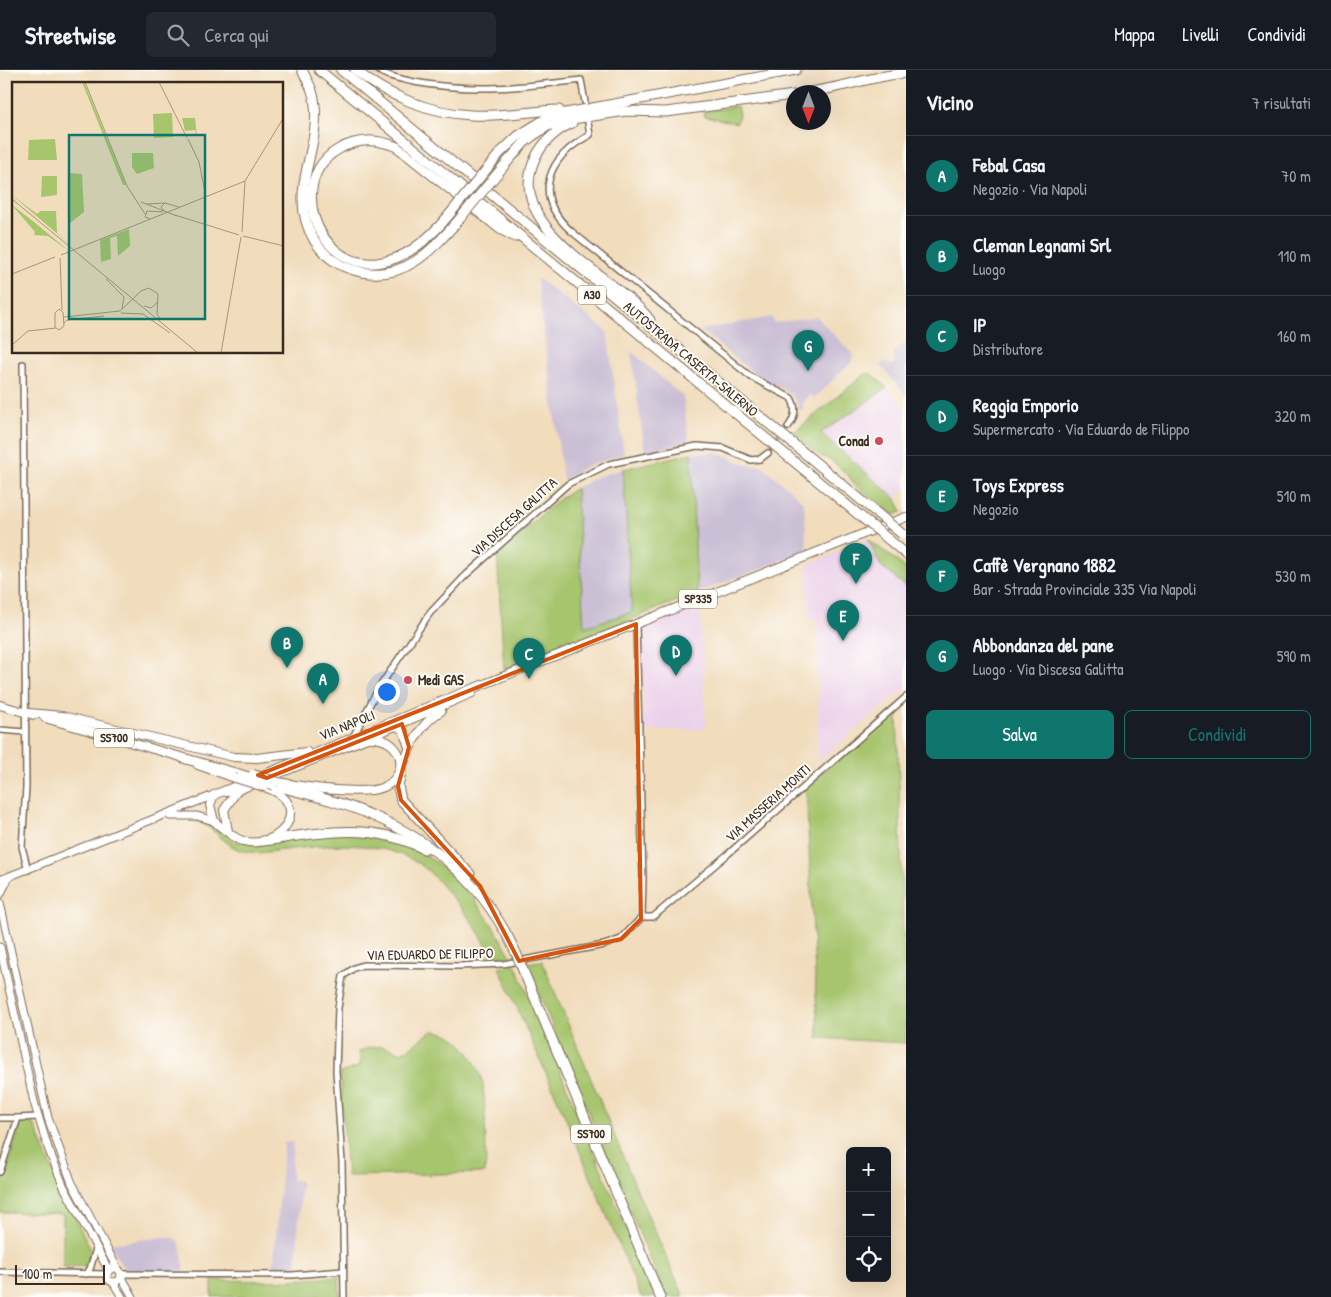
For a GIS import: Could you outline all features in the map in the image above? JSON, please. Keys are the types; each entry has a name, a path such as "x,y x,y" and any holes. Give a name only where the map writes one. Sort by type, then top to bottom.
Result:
{"highway":[{"path":"302,70 312,89 316,119 315,133 304,184 303,203 308,227 319,249 335,263 348,269 370,273 400,270 422,258 458,222 525,142 548,126 584,112"},
{"name":"AUTOSTRADA CASERTA-SALERNO","path":"320,70 906,554"},
{"name":"AUTOSTRADA CASERTA-SALERNO","path":"340,70 904,535"},
{"path":"355,70 376,84 413,102 450,113 492,115 626,111 666,112 786,96"},
{"path":"534,247 500,229 397,147 389,144 369,141 346,145 326,159 319,168 314,182 312,210 325,240 336,252 350,260 380,264 397,259 428,239 449,215 500,153 518,136 550,116 584,112 796,70"},
{"path":"831,89 842,88 882,75 906,73"},
{"path":"584,112 545,142 536,155 530,178 533,204 537,214 562,243 640,306 661,334"},
{"name":"SS700","path":"183,758 355,809 399,828 444,857 484,897 516,953 660,1297"},
{"path":"401,772 398,786 401,800 465,868 480,886 484,897"},
{"path":"263,841 348,830 384,834 408,841 426,850 460,878 473,885"}],"main road":[{"name":"SP335","path":"491,682 906,517"},
{"name":"VIA NAPOLI","path":"214,795 337,743 491,682"},
{"name":"VIA NAPOLI","path":"214,795 238,790 397,726 460,699 491,682"},
{"path":"401,772 409,747 419,731 460,699"},
{"path":"0,705 27,713 62,716 234,757 257,758 321,750"},
{"name":"SS700","path":"27,713 183,758"},
{"path":"337,743 359,738 390,726 397,726 405,733 409,747"},
{"path":"272,785 363,790 373,790 385,786 392,781 398,771 400,762 398,750 384,739 366,738"},
{"path":"214,795 210,804 214,821 242,841 263,841 281,833 287,826 290,810 288,802 272,785"},
{"path":"224,810 238,790"},
{"path":"214,795 224,810 228,831"}],"street":[{"path":"380,72 441,87 476,90 517,88 581,80 584,112 590,135 569,148 551,172 548,188 556,216 571,231 731,362 762,384 791,398 794,403 794,416 788,427"},
{"path":"23,364 27,713 25,732 26,787 22,847 28,870"},
{"name":"VIA DISCESA GALITTA","path":"353,737 378,689 430,613 465,576 568,484 609,464 697,446 723,448 752,460 760,459 768,453"},
{"path":"636,624 643,878 642,917"},
{"name":"VIA MASSERIA MONTI","path":"642,917 653,917 728,854 906,696"},
{"path":"0,730 25,732"},
{"name":"VIA NAPOLI","path":"0,880 214,795"},
{"path":"162,817 197,816 214,821"},
{"path":"10,877 0,895 1,906 48,1118 57,1147 78,1196 133,1297"},
{"name":"VIA EDUARDO DE FILIPPO","path":"344,1271 342,1162 336,1071 338,1008 344,976 363,965 459,966 503,964 604,945 621,939 642,917"},
{"path":"0,949 38,1117 64,1187 96,1248 109,1279 114,1282 122,1297"},
{"path":"26,1060 34,1058"},
{"path":"0,1118 38,1117"},
{"path":"0,1172 18,1118"},
{"path":"86,1274 90,1269 96,1248"},
{"path":"0,1272 292,1275 344,1271 344,1297"},
{"path":"114,1282 118,1281 120,1273"}],"highlighted area":[{"path":"636,624 641,919 621,939 519,961 480,886 401,800 398,786 409,747 402,724 267,778 258,775"}],"shaded area":[{"path":"537,278 607,331 624,454 588,465 563,481"},
{"path":"772,317 774,323 817,317 853,355 852,362 814,398 810,395 803,401 803,408 801,410 798,410 797,403 790,393 755,374 700,330"},
{"path":"906,342 906,395 880,365 884,362 892,365 895,362 894,352"},
{"path":"631,351 683,397 689,442 645,452"},
{"path":"887,388 906,411 906,487 896,499 821,433"},
{"path":"715,452 747,465 763,466 804,503 807,551 697,593 691,453"},
{"path":"623,469 632,612 584,628 576,488 598,476"},
{"path":"868,539 880,565 906,587 906,687 818,761 818,619 809,619 807,565"},
{"path":"700,605 706,729 643,731 642,635 651,624"},
{"path":"293,1142 291,1180 301,1181 296,1272 273,1271 284,1143"},
{"path":"164,1237 175,1238 180,1244 185,1271 130,1271 122,1265 109,1244"}],"green space":[{"path":"737,106 739,114 737,123 704,116 703,112"},
{"path":"865,374 871,374 887,388 821,433 896,499 902,512 894,515 856,486 848,475 832,461 819,455 793,433"},
{"path":"691,453 697,593 504,670 497,553 562,497 576,488 584,627 632,612 623,469"},
{"path":"868,539 906,568 906,587 880,565"},
{"path":"897,707 906,1043 818,1038 806,786"},
{"path":"191,818 211,823 235,842 354,833 369,834 394,840 417,850 437,863 472,897 487,917 513,960 494,962 486,944 475,927 439,882 423,866 399,854 380,848 339,845 257,853 244,851 231,845 210,828 190,820"},
{"path":"542,961 642,1202 684,1297 666,1297 526,963"},
{"path":"515,964 655,1297 641,1297 564,1114 499,967"},
{"path":"433,1031 442,1032 450,1036 464,1047 475,1063 482,1080 486,1155 485,1173 347,1176 340,1073 358,1067 361,1060 359,1052 364,1049 380,1046 391,1048 401,1053"},
{"path":"21,1123 34,1124 61,1190 92,1252 85,1266 63,1267 63,1214 0,1212 0,1191"},
{"path":"339,1277 340,1297 212,1297 212,1280 273,1281"}],"tunnel":[{"path":"768,453 788,427"}],"place":[{"name":"Abbondanza del pane","path":"808,371"},
{"name":"Conad","path":"879,441"},
{"name":"Caffè Vergnano 1882","path":"856,584"},
{"name":"Toys Express","path":"843,641"},
{"name":"Cleman Legnami Srl","path":"287,668"},
{"name":"Reggia Emporio","path":"676,676"},
{"name":"IP","path":"529,679"},
{"name":"Medi GAS","path":"408,680"},
{"name":"Febal Casa","path":"323,704"}]}
